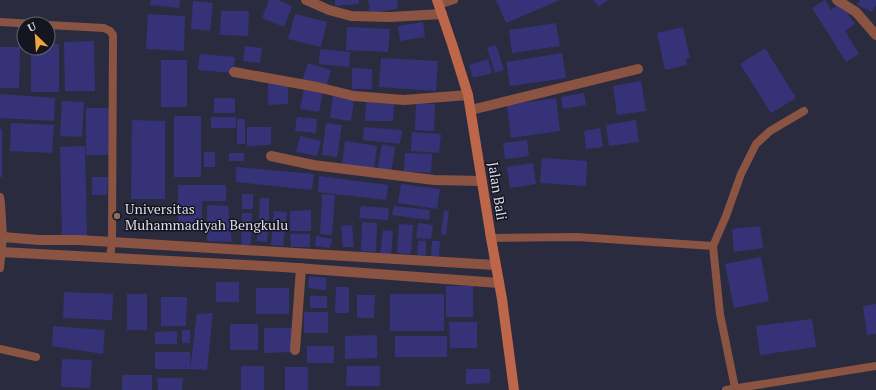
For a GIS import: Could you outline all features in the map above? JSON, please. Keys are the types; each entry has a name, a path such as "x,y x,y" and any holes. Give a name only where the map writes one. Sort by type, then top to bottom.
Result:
{"street":[{"path":"306,0 329,10 350,16 390,17 439,6"},
{"path":"845,2 876,35"},
{"name":"Jalan Bali","path":"439,6 468,95 490,238 502,299 514,390"},
{"path":"470,110 638,69"},
{"path":"234,72 317,87 354,96 404,100 468,95"},
{"path":"271,156 312,165 434,180 482,181"},
{"path":"3,237 112,242 495,265"},
{"path":"1,252 301,268 499,283"},
{"path":"295,350 301,268"}],"lane":[{"path":"439,6 454,0"},
{"path":"0,22 16,23"},
{"path":"56,25 104,28 110,31 113,35 112,242 110,258"},
{"path":"735,388 720,314 712,246 726,216 741,174 756,144 770,131 804,111"},
{"path":"0,197 3,237 0,268"},
{"path":"490,238 578,237 712,246"},
{"path":"0,349 36,357"},
{"path":"726,390 876,366"}],"building":[{"path":"151,0 180,0 179,8 150,5"},
{"path":"269,0 278,0 292,6 284,27 262,18"},
{"path":"335,0 359,0 359,4 335,6"},
{"path":"368,0 397,0 398,9 370,13"},
{"path":"496,0 560,0 506,23"},
{"path":"594,0 609,0 598,7"},
{"path":"825,0 831,10 840,3 855,24 845,31 859,54 846,62 812,8"},
{"path":"860,0 876,0 876,5 872,12 857,5"},
{"path":"193,1 213,3 210,31 191,29"},
{"path":"221,11 249,11 248,36 220,35"},
{"path":"148,14 185,16 184,51 146,49"},
{"path":"295,14 327,22 321,47 288,39"},
{"path":"423,22 425,37 400,41 398,26"},
{"path":"556,23 560,46 512,53 509,30"},
{"path":"347,27 390,29 388,52 346,50"},
{"path":"683,27 690,58 686,59 687,65 665,70 657,33"},
{"path":"94,41 95,91 65,91 64,42"},
{"path":"56,44 59,44 59,92 31,92 31,56 56,56"},
{"path":"496,45 504,70 495,73 487,48"},
{"path":"245,46 262,48 260,63 243,61"},
{"path":"0,47 16,47 16,56 20,56 19,88 0,88"},
{"path":"765,48 796,98 771,113 740,64"},
{"path":"320,49 350,52 349,67 319,64"},
{"path":"562,53 566,78 510,86 506,62"},
{"path":"200,54 235,57 233,73 198,70"},
{"path":"381,58 438,61 436,91 379,87"},
{"path":"488,59 492,73 473,78 469,65"},
{"path":"161,60 187,60 187,107 161,107"},
{"path":"308,63 331,70 326,88 302,81"},
{"path":"352,68 372,69 372,89 352,89"},
{"path":"641,81 646,111 617,115 613,86"},
{"path":"268,84 288,84 288,104 268,105"},
{"path":"304,88 323,92 319,112 300,109"},
{"path":"584,93 586,105 563,109 561,97"},
{"path":"0,94 55,98 54,121 0,118"},
{"path":"333,96 354,99 351,121 330,118"},
{"path":"214,98 235,98 235,113 214,113"},
{"path":"556,98 560,131 511,138 507,105"},
{"path":"62,101 84,102 82,137 60,136"},
{"path":"366,102 394,104 393,121 365,121"},
{"path":"416,103 435,104 434,131 415,130"},
{"path":"86,108 110,108 109,155 86,155"},
{"path":"174,116 201,116 201,177 174,177"},
{"path":"211,117 236,117 236,128 211,128"},
{"path":"297,117 317,119 316,133 295,131"},
{"path":"237,119 245,119 245,144 237,144"},
{"path":"132,120 165,121 165,199 131,199"},
{"path":"636,120 639,142 609,146 606,125"},
{"path":"11,123 54,125 52,153 10,151"},
{"path":"326,123 342,125 337,157 322,155"},
{"path":"247,127 271,127 271,145 247,146"},
{"path":"364,127 402,130 400,144 363,140"},
{"path":"600,128 603,147 586,149 584,131"},
{"path":"0,129 2,129 2,177 0,177"},
{"path":"412,132 441,134 439,153 411,151"},
{"path":"300,136 321,141 317,156 296,152"},
{"path":"527,140 529,156 505,159 503,143"},
{"path":"345,141 377,146 374,169 342,164"},
{"path":"382,144 395,147 391,173 377,171"},
{"path":"85,146 87,238 62,238 60,147"},
{"path":"204,152 215,152 215,167 204,167"},
{"path":"229,153 244,153 244,161 229,161"},
{"path":"405,153 432,154 431,173 404,171"},
{"path":"542,158 587,161 586,186 540,183"},
{"path":"533,163 536,184 510,188 507,167"},
{"path":"236,167 314,174 312,190 236,182"},
{"path":"319,176 388,185 386,200 318,192"},
{"path":"92,177 108,177 107,195 92,195"},
{"path":"401,184 440,189 437,209 398,203"},
{"path":"178,185 226,185 226,201 202,201 202,230 178,231"},
{"path":"242,194 253,194 253,209 242,209"},
{"path":"322,194 335,195 332,235 320,234"},
{"path":"260,198 269,198 269,221 259,221"},
{"path":"207,205 228,206 232,242 207,241"},
{"path":"361,206 389,208 388,220 359,218"},
{"path":"394,206 430,210 429,220 392,215"},
{"path":"311,210 311,231 290,231 290,211"},
{"path":"444,210 449,211 446,235 441,234"},
{"path":"274,211 287,212 283,246 271,245"},
{"path":"242,213 252,213 251,245 241,245"},
{"path":"362,222 377,223 376,252 361,251"},
{"path":"418,223 433,225 431,239 416,238"},
{"path":"399,224 413,225 411,254 397,253"},
{"path":"258,225 268,226 267,242 257,241"},
{"path":"352,225 354,247 343,247 341,226"},
{"path":"760,226 763,248 734,252 732,229"},
{"path":"383,230 393,231 391,255 380,254"},
{"path":"290,234 310,234 310,247 291,247"},
{"path":"316,236 332,239 330,248 315,246"},
{"path":"418,241 426,241 426,255 417,255"},
{"path":"432,241 440,241 439,257 431,257"},
{"path":"761,257 769,301 734,308 725,264"},
{"path":"309,276 327,278 326,290 308,288"},
{"path":"216,282 239,282 239,302 216,302"},
{"path":"446,286 473,286 473,317 446,317"},
{"path":"336,287 349,287 349,313 335,313"},
{"path":"256,288 289,288 289,314 256,314"},
{"path":"64,292 113,294 112,320 63,318"},
{"path":"127,294 147,294 147,330 127,330"},
{"path":"390,294 444,294 444,331 390,331"},
{"path":"357,295 375,295 374,318 357,318"},
{"path":"310,296 327,296 327,308 310,308"},
{"path":"161,297 187,297 186,326 161,326"},
{"path":"876,304 876,334 867,335 863,306"},
{"path":"304,312 328,312 328,333 304,333"},
{"path":"213,313 207,370 190,369 197,314"},
{"path":"812,319 816,347 760,355 756,326"},
{"path":"449,322 477,322 477,348 450,348"},
{"path":"230,324 258,324 258,350 230,350"},
{"path":"53,326 105,330 103,354 52,346"},
{"path":"264,328 293,328 293,352 264,353"},
{"path":"182,330 190,330 190,343 182,343"},
{"path":"177,331 177,344 155,344 155,332"},
{"path":"377,335 377,358 345,359 345,336"},
{"path":"395,336 447,336 447,357 395,357"},
{"path":"307,346 334,346 334,363 307,363"},
{"path":"155,352 190,352 190,369 155,369"},
{"path":"62,359 92,360 90,388 61,387"},
{"path":"241,366 264,366 264,390 241,390"},
{"path":"347,366 380,366 380,386 346,386"},
{"path":"285,367 308,367 308,390 285,390"},
{"path":"466,369 490,369 490,383 466,384"},
{"path":"122,375 152,375 152,390 122,390"},
{"path":"157,378 183,378 182,390 158,390"}],"place":[{"name":"Universitas Muhammadiyah Bengkulu","path":"117,216"}]}
